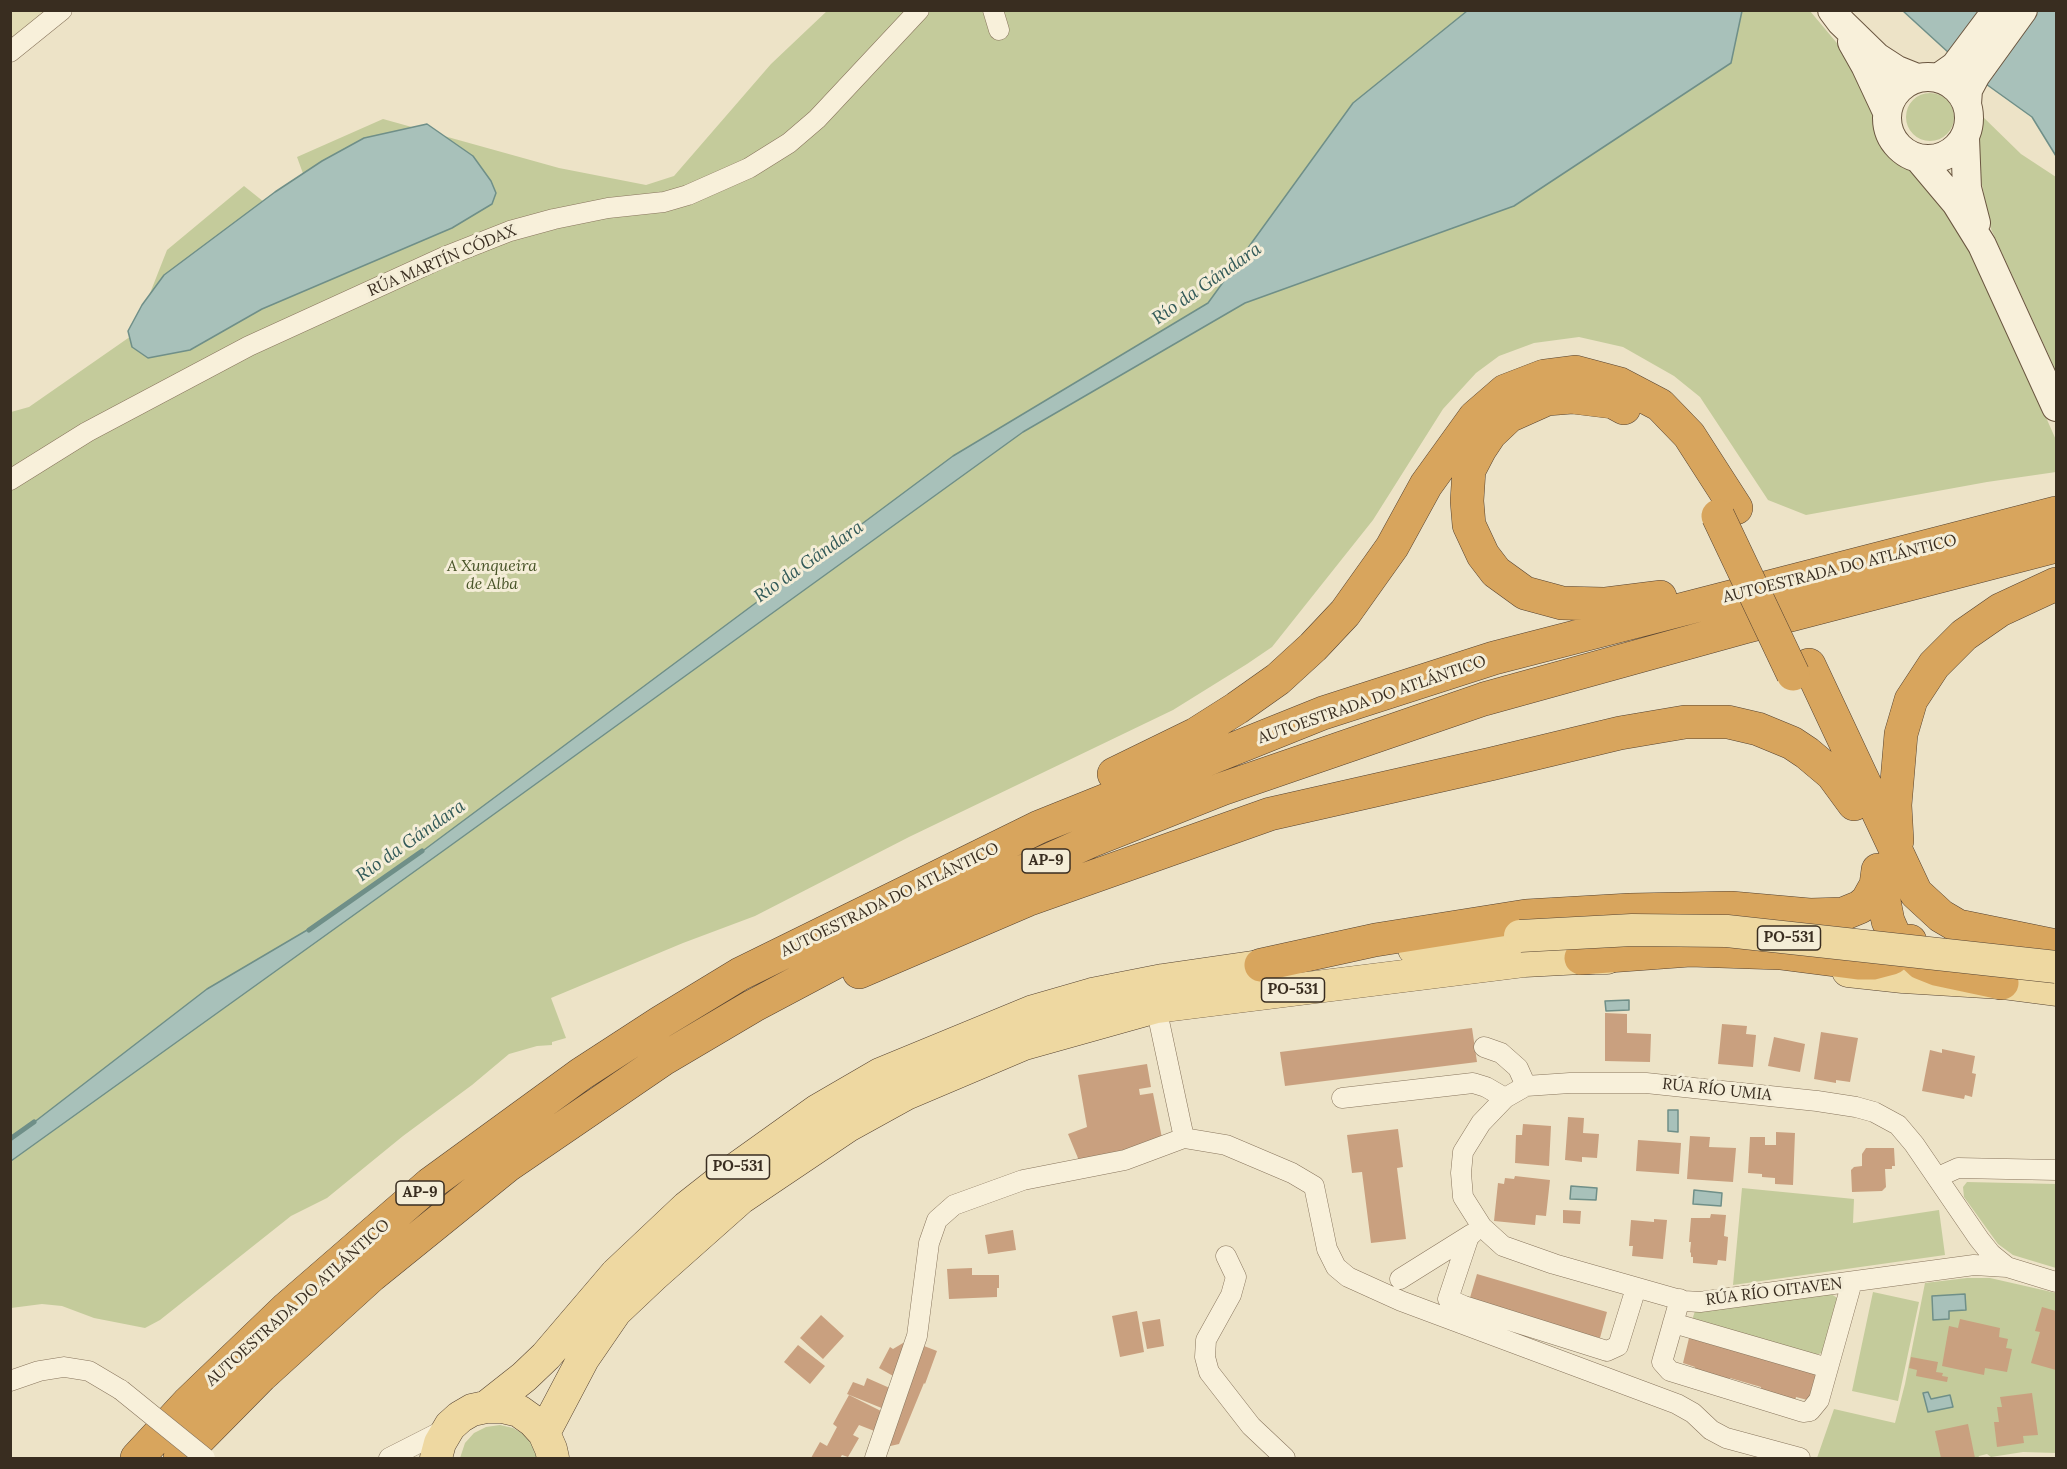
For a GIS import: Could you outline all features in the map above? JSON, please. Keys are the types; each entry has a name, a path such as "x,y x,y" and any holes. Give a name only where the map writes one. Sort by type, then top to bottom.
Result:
{"highway":[{"path":"740,974 795,929 1196,734 1278,679 1345,613 1392,547 1426,485 1475,417 1505,391 1544,376 1575,372 1620,384 1659,405 1689,435 1801,670 1888,862"},
{"path":"1727,512 1665,440 1639,417 1613,402 1572,397 1547,399 1525,408 1509,416 1490,434 1469,471 1467,501 1469,525 1483,555 1496,572 1525,593 1562,603 1604,604 1670,596 1924,534 1981,533"},
{"name":"AUTOESTRADA DO ATLÁNTICO","path":"137,1458 188,1403 287,1308 430,1184 581,1074 740,974 1039,827 1323,713 1494,658 2056,513"},
{"name":"AUTOESTRADA DO ATLÁNTICO","path":"180,1458 261,1376 371,1276 507,1166 665,1058 753,1006 915,920 1091,841 1222,789 1484,699 1744,627 2056,546"},
{"path":"2002,983 1936,969 1922,963 1895,937 1888,921 1888,862 1901,734 1911,700 1934,665 1964,635 2000,610 2056,584"},
{"path":"1801,670 1871,846 1941,916 1958,926 2056,946"},
{"path":"665,1058 769,1010 1027,900 1258,818 1620,733 1685,722 1728,722 1758,729 1792,743 1807,753 1832,774 1854,804"},
{"path":"1261,965 1376,940 1526,916 1630,910 1731,908 1810,915 1843,914 1860,907 1867,901 1888,862"},
{"path":"1581,958 1690,950 1780,953 1873,963 1892,958 1905,948 1916,933 1920,923 1920,913 1916,893"}],"main road":[{"path":"1948,84 1955,66 1997,10"},
{"path":"1887,112 1890,101 1906,83 1948,84 1976,75 2023,10"},
{"path":"1836,16 1877,57 1897,70 1948,84 1970,115 1965,138 1956,149 1932,160 1919,159 1898,147 1889,130 1887,112 1866,65 1836,16"},
{"path":"1965,138 1967,188 1982,245"},
{"path":"1919,159 1944,186 1982,245 2056,407"},
{"name":"PO-531","path":"486,1407 546,1356 616,1274 687,1207 809,1116 880,1074 1033,1011 1082,997 1163,980 1261,965 1376,954 1520,936 1632,930 1727,932 2056,967"},
{"name":"PO-531","path":"548,1446 584,1359 616,1311 741,1198 849,1126 906,1094 1024,1044 1156,1006 1524,961 1581,958 1802,966 1903,977 2002,983 2056,990"},
{"name":"PO-531","path":"450,1426 472,1410 502,1407 519,1411 533,1420 548,1446"},
{"path":"436,1458 440,1443 450,1426"}],"street":[{"path":"10,52 62,10"},
{"name":"RÚA MARTÍN CÓDAX","path":"10,480 87,432 239,351 444,257 510,231 554,219 608,208 664,202 688,195 749,168 789,143 817,120 919,10"},
{"path":"993,10 999,30"},
{"path":"1156,1006 1184,1138"},
{"path":"1484,1047 1501,1053 1518,1068 1526,1086"},
{"path":"1342,1098 1473,1083 1486,1087 1505,1098"},
{"name":"RÚA RÍO UMIA","path":"1476,1232 1463,1197 1461,1173 1463,1152 1481,1124 1505,1098 1526,1086 1570,1083 1646,1083 1817,1101 1874,1112 1898,1125 1938,1177 1979,1239 1991,1254 2007,1267"},
{"path":"875,1458 917,1336 929,1243 937,1220 954,1205 1023,1180 1125,1160 1184,1138 1226,1145 1292,1173 1314,1186 1327,1249 1336,1267 1348,1277 1401,1301 1677,1404 1693,1413 1711,1430 1726,1438 1800,1458"},
{"path":"1938,1177 1958,1168 2056,1170"},
{"path":"1400,1279 1476,1232"},
{"path":"1476,1232 1448,1299 1607,1351 1618,1346 1636,1288"},
{"name":"RÚA RÍO OITAVEN","path":"1476,1232 1519,1253 1636,1288 1700,1302 1974,1266 2007,1267"},
{"path":"1227,1256 1236,1277 1231,1295 1206,1340 1204,1357 1209,1372 1251,1426 1285,1458"},
{"path":"2007,1267 2056,1282"},
{"path":"1680,1299 1662,1362 1670,1371 1803,1412 1810,1411 1819,1400 1852,1282"},
{"path":"1674,1323 1828,1368"},
{"path":"10,1381 39,1371 64,1367 89,1371 121,1390 205,1458"},
{"path":"389,1458 450,1426"}],"shaded area":[{"path":"11,11 47,11 11,44"}],"green space":[{"name":"A Xunqueira de Alba","path":"828,10 1810,11 1862,73 1899,123 1930,171 1976,259 2056,440 2056,472 1987,482 1806,515 1768,500 1700,397 1674,376 1623,347 1579,337 1534,343 1499,356 1476,373 1443,409 1373,520 1272,647 1247,664 1173,710 909,837 755,916 683,943 551,998 566,1038 552,1042 552,1045 537,1046 509,1054 327,1198 291,1216 160,1320 145,1328 94,1318 62,1306 42,1304 11,1308 11,412 29,407 134,334 167,250 244,186 284,218 309,190 297,157 383,119 559,168 646,185 674,176 771,64"},
{"path":"1930,93 1947,100 1954,117 1947,134 1930,141 1913,134 1906,117 1913,100"},
{"path":"1980,114 2021,154 2056,177 2056,371 1991,229 1977,160"},
{"path":"1967,1182 2056,1184 2056,1268 2013,1255 1998,1244 1964,1197 1963,1187"},
{"path":"1742,1188 1854,1199 1853,1223 1939,1210 1945,1255 1733,1285"},
{"path":"1990,1278 2056,1293 2056,1453 2023,1452 1991,1457 1987,1454 1978,1458 1817,1458 1834,1409 1895,1423 1925,1283"},
{"path":"1873,1292 1919,1302 1898,1401 1852,1391"},
{"path":"1831,1294 1839,1299 1822,1353 1811,1356 1692,1320 1695,1311"},
{"path":"500,1425 513,1428 525,1435 537,1458 460,1458 465,1443 474,1433 486,1427"}],"water":[{"path":"1467,11 1742,11 1731,63 1514,206 1245,303 1023,432 11,1161 11,1140 207,989 314,926 424,850 953,456 1208,303 1353,103"},
{"path":"1903,11 2056,11 2056,156 2032,117 1972,74"},
{"path":"427,124 473,156 491,181 496,193 492,204 452,228 262,309 190,350 148,358 132,347 128,331 142,305 164,275 275,192 322,161 364,138"},
{"path":"1629,1000 1629,1010 1606,1011 1605,1001"},
{"path":"1668,1110 1678,1110 1678,1132 1668,1131"},
{"path":"1571,1186 1597,1188 1596,1200 1570,1199"},
{"path":"1694,1190 1722,1193 1721,1206 1693,1204"},
{"path":"1965,1294 1966,1310 1949,1311 1949,1319 1933,1320 1932,1296"},
{"path":"1928,1392 1931,1399 1950,1395 1953,1407 1928,1412 1923,1393"}],"building":[{"path":"1605,1013 1627,1014 1627,1033 1651,1034 1650,1062 1605,1061"},
{"path":"1722,1024 1747,1026 1746,1034 1756,1035 1753,1067 1718,1064"},
{"path":"1472,1028 1477,1062 1285,1086 1280,1052"},
{"path":"1821,1032 1858,1038 1850,1082 1836,1080 1836,1083 1814,1079"},
{"path":"1774,1037 1805,1044 1800,1072 1768,1066"},
{"path":"1942,1049 1975,1056 1972,1073 1976,1074 1972,1097 1965,1095 1964,1099 1922,1091 1930,1050 1942,1053"},
{"path":"1147,1064 1151,1087 1139,1089 1140,1095 1153,1093 1162,1138 1131,1150 1080,1163 1068,1134 1087,1127 1078,1075"},
{"path":"1568,1117 1584,1118 1583,1133 1599,1134 1597,1158 1582,1157 1582,1162 1565,1160"},
{"path":"1523,1124 1551,1126 1549,1166 1515,1163 1516,1135 1522,1135"},
{"path":"1398,1129 1403,1167 1397,1168 1406,1239 1371,1243 1362,1172 1352,1173 1347,1135"},
{"path":"1776,1132 1795,1133 1793,1185 1775,1184 1775,1178 1748,1173 1750,1137 1765,1137 1765,1145 1776,1145"},
{"path":"1690,1136 1710,1137 1709,1147 1736,1148 1733,1182 1687,1179"},
{"path":"1638,1140 1681,1143 1679,1174 1636,1171"},
{"path":"1866,1148 1894,1148 1895,1166 1892,1166 1892,1169 1885,1169 1886,1187 1882,1191 1852,1192 1851,1170 1862,1166 1862,1154"},
{"path":"1515,1176 1550,1180 1546,1216 1536,1215 1535,1225 1494,1221 1498,1183 1504,1184 1505,1178 1514,1179"},
{"path":"1563,1210 1581,1211 1580,1224 1563,1223"},
{"path":"1711,1214 1726,1215 1724,1236 1728,1237 1726,1261 1718,1260 1717,1265 1693,1263 1690,1252 1691,1242 1689,1242 1691,1218 1710,1218"},
{"path":"1654,1219 1667,1220 1663,1259 1632,1256 1633,1246 1629,1246 1631,1220 1654,1222"},
{"path":"1013,1230 1016,1250 988,1254 985,1235"},
{"path":"972,1268 972,1275 999,1275 997,1297 949,1299 947,1269"},
{"path":"1477,1274 1607,1312 1600,1338 1585,1334 1584,1338 1469,1301"},
{"path":"2042,1307 2056,1311 2056,1370 2031,1363 2040,1332 2035,1331"},
{"path":"1137,1311 1144,1352 1120,1357 1112,1316"},
{"path":"821,1315 844,1336 823,1359 800,1338"},
{"path":"1160,1319 1164,1346 1147,1349 1142,1322"},
{"path":"1960,1319 2000,1328 1999,1337 2008,1339 2006,1348 2012,1349 2007,1372 1985,1368 1984,1375 1942,1366 1949,1326 1958,1328"},
{"path":"1689,1338 1819,1375 1811,1401 1796,1397 1795,1401 1760,1391 1761,1387 1730,1378 1729,1382 1694,1372 1695,1367 1683,1363"},
{"path":"903,1343 911,1347 895,1377 879,1368 890,1347 893,1349"},
{"path":"798,1345 825,1366 810,1384 784,1362"},
{"path":"924,1346 937,1351 925,1384 899,1444 882,1448"},
{"path":"1911,1357 1938,1362 1936,1372 1948,1377 1947,1382 1916,1376 1917,1370 1909,1368"},
{"path":"867,1378 892,1389 884,1409 847,1394 853,1382 864,1386"},
{"path":"2032,1393 2038,1435 2023,1436 2024,1443 1997,1447 1994,1422 1999,1422 1997,1407 2002,1407 2000,1397"},
{"path":"849,1395 885,1413 877,1432 859,1425 853,1435 859,1438 848,1457 842,1455 840,1458 811,1458 820,1442 827,1446 837,1427 833,1424"},
{"path":"1968,1424 1975,1458 1941,1458 1935,1431"}],"waterway":[{"name":"Río da Gándara","path":"309,930 422,851"},
{"name":"Río da Gándara","path":"10,1139 34,1122"}]}
